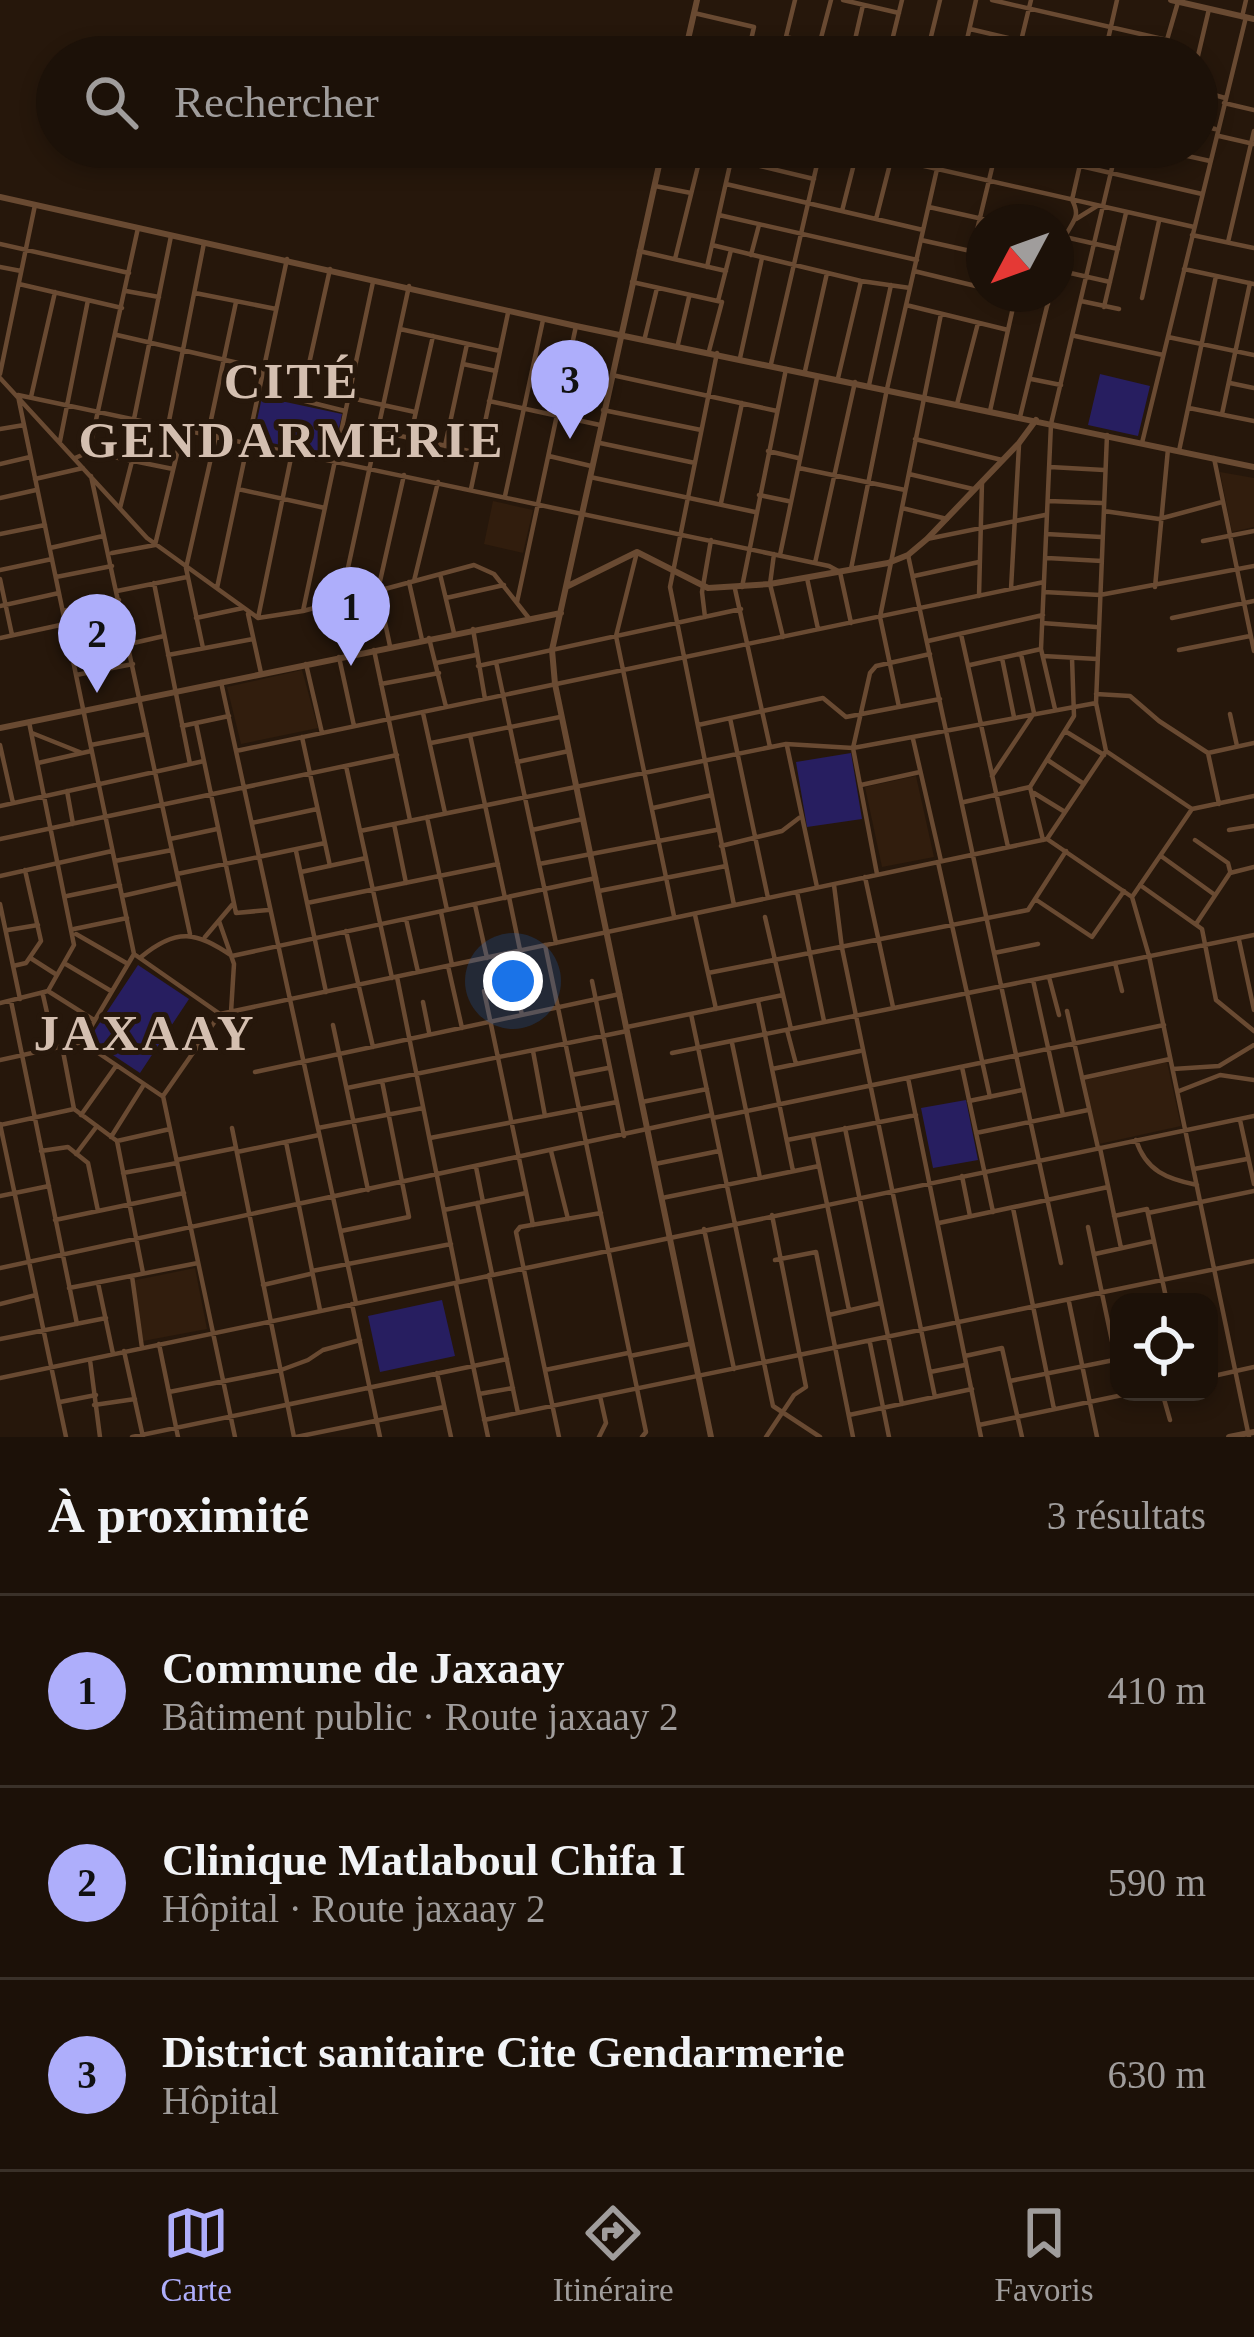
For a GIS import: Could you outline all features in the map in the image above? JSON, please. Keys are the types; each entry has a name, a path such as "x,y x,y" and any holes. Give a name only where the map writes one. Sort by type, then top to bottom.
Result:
{"street":[{"path":"689,36 697,0"},
{"path":"786,36 795,0"},
{"path":"822,36 831,0"},
{"path":"843,0 899,13"},
{"path":"893,36 902,0"},
{"path":"931,36 940,0"},
{"path":"968,36 976,0"},
{"path":"992,0 1150,36"},
{"path":"1022,36 1030,0"},
{"path":"1109,36 1117,0"},
{"path":"1218,127 1246,0"},
{"path":"1168,36 1174,1 1246,16"},
{"path":"856,36 863,5"},
{"path":"1203,36 1209,9"},
{"path":"1246,16 1254,9"},
{"path":"694,13 754,27 751,36"},
{"path":"970,29 1000,36"},
{"path":"1218,98 1254,110"},
{"path":"1228,242 1254,131"},
{"path":"1218,132 1253,143"},
{"path":"658,168 552,650 555,684 710,1437"},
{"path":"675,260 697,168"},
{"path":"707,267 730,168"},
{"path":"771,168 814,178"},
{"path":"771,364 816,168"},
{"path":"842,211 857,168"},
{"path":"876,219 889,168"},
{"path":"929,168 1159,219 1254,248"},
{"path":"982,204 991,168"},
{"path":"1074,222 1077,210 1072,200 1079,168"},
{"path":"1088,168 1202,194"},
{"path":"1054,709 1042,653 1051,424 1112,168"},
{"path":"1142,443 1208,168"},
{"path":"851,569 937,170"},
{"path":"726,184 923,230"},
{"path":"654,186 691,193"},
{"path":"0,197 576,326 1254,467"},
{"path":"35,205 0,376 154,544 258,618 479,566 504,585 529,617"},
{"path":"1076,219 1100,206"},
{"path":"928,207 966,215"},
{"path":"1105,307 1127,212"},
{"path":"719,214 916,260"},
{"path":"1142,298 1159,219"},
{"path":"751,254 759,224"},
{"path":"89,452 139,228"},
{"path":"134,419 172,234"},
{"path":"1074,239 1118,249"},
{"path":"921,240 966,250"},
{"path":"168,426 205,242"},
{"path":"0,244 129,273"},
{"path":"712,245 910,288"},
{"path":"718,301 731,250"},
{"path":"639,251 726,271"},
{"path":"740,358 762,257"},
{"path":"217,589 287,260"},
{"path":"0,267 21,272"},
{"path":"330,269 301,400 346,411"},
{"path":"1184,269 1252,284 1222,414"},
{"path":"914,271 966,284"},
{"path":"806,371 827,273"},
{"path":"1074,274 1110,282"},
{"path":"1179,451 1216,276"},
{"path":"303,611 374,278"},
{"path":"838,378 861,281"},
{"path":"632,282 722,302 670,587 734,905"},
{"path":"19,284 122,308"},
{"path":"869,385 891,285"},
{"path":"356,653 341,600 409,286"},
{"path":"645,337 657,287"},
{"path":"126,291 159,297"},
{"path":"32,398 55,292"},
{"path":"195,293 276,309"},
{"path":"678,344 690,295"},
{"path":"60,441 88,300"},
{"path":"1081,301 1119,310"},
{"path":"0,302 14,305"},
{"path":"203,648 186,568 236,302"},
{"path":"906,305 1008,330"},
{"path":"470,489 509,310"},
{"path":"990,411 1011,312"},
{"path":"1020,417 1046,312"},
{"path":"899,707 880,616 941,314"},
{"path":"1243,317 1254,320"},
{"path":"505,496 543,318"},
{"path":"957,404 977,323"},
{"path":"517,602 576,326"},
{"path":"0,327 9,329"},
{"path":"400,329 500,351"},
{"path":"117,335 264,369"},
{"path":"1073,335 1163,356"},
{"path":"410,438 433,336"},
{"path":"1168,338 1254,355"},
{"path":"445,446 467,344"},
{"path":"463,364 496,371"},
{"path":"770,747 738,587 786,368"},
{"path":"610,374 776,411"},
{"path":"783,637 770,584 818,374"},
{"path":"1030,378 1061,386"},
{"path":"815,562 854,382"},
{"path":"1228,382 1254,388"},
{"path":"0,393 10,388"},
{"path":"18,394 815,562 840,572"},
{"path":"18,394 137,956 220,1014 1045,839 1105,753 1096,694 1107,436"},
{"path":"349,397 416,412"},
{"path":"490,401 600,425"},
{"path":"721,505 742,403"},
{"path":"1188,408 1254,421"},
{"path":"603,410 701,430"},
{"path":"637,552 703,587 770,584 888,563 908,555 927,539 1036,420"},
{"path":"0,429 24,424"},
{"path":"154,544 183,429"},
{"path":"378,431 478,453"},
{"path":"916,439 1002,460"},
{"path":"597,442 694,463"},
{"path":"1011,589 1019,443"},
{"path":"1155,586 1168,448"},
{"path":"768,451 799,458"},
{"path":"75,458 89,452 173,469"},
{"path":"258,618 292,452"},
{"path":"548,456 591,466"},
{"path":"0,464 31,457"},
{"path":"1214,458 1254,651"},
{"path":"120,508 132,461"},
{"path":"1050,466 1106,470"},
{"path":"797,467 905,490"},
{"path":"35,479 84,468"},
{"path":"908,474 974,490"},
{"path":"91,475 190,934"},
{"path":"391,646 378,590 404,475"},
{"path":"590,477 755,512"},
{"path":"979,596 982,481"},
{"path":"437,482 411,582 446,707"},
{"path":"238,489 325,508"},
{"path":"0,498 38,490"},
{"path":"759,495 790,502"},
{"path":"1048,501 1159,519 1222,502"},
{"path":"902,508 946,519"},
{"path":"927,539 1047,515"},
{"path":"0,534 45,525"},
{"path":"1203,541 1254,531"},
{"path":"1046,534 1102,537"},
{"path":"50,548 106,536"},
{"path":"705,616 703,587 711,540"},
{"path":"110,554 154,544"},
{"path":"568,586 637,552"},
{"path":"637,552 616,636 674,918"},
{"path":"908,555 1060,1263"},
{"path":"1045,558 1102,561"},
{"path":"0,570 52,559"},
{"path":"914,576 980,561"},
{"path":"56,578 112,566"},
{"path":"1044,592 1100,595 1254,566"},
{"path":"840,572 850,622"},
{"path":"440,574 454,633"},
{"path":"117,591 187,577"},
{"path":"807,578 818,629"},
{"path":"0,579 12,635"},
{"path":"236,751 1044,582"},
{"path":"154,583 190,764"},
{"path":"446,598 504,585"},
{"path":"3,605 59,593"},
{"path":"546,615 566,597"},
{"path":"63,611 119,600"},
{"path":"1172,618 1254,601"},
{"path":"196,618 245,609"},
{"path":"245,609 261,673"},
{"path":"478,666 741,609"},
{"path":"0,728 562,613"},
{"path":"928,641 1042,615"},
{"path":"1042,623 1099,627"},
{"path":"0,638 66,624"},
{"path":"473,629 485,699"},
{"path":"70,644 126,632"},
{"path":"961,634 1008,847"},
{"path":"129,644 164,636"},
{"path":"1179,650 1252,636"},
{"path":"168,655 253,638"},
{"path":"374,650 410,820"},
{"path":"968,666 1021,653 1098,659"},
{"path":"992,776 1034,713 1021,653"},
{"path":"877,875 854,748 861,714 872,669 931,654"},
{"path":"436,663 476,655"},
{"path":"339,657 353,726"},
{"path":"1002,658 1014,717"},
{"path":"1072,658 1074,716 1030,789 1045,839 1132,897 1150,956 1250,1434 1228,1437"},
{"path":"496,662 556,943"},
{"path":"76,675 133,664"},
{"path":"306,664 322,733"},
{"path":"382,684 439,673"},
{"path":"221,682 348,1265 380,1437"},
{"path":"1096,694 1130,696 1208,753 1220,804"},
{"path":"698,725 823,698 843,716 940,699"},
{"path":"360,831 786,744 854,748 1096,703"},
{"path":"423,712 445,813"},
{"path":"1230,714 1238,746"},
{"path":"182,726 229,716"},
{"path":"430,742 562,716"},
{"path":"730,718 767,898"},
{"path":"0,1004 45,992 73,950 74,931 28,722"},
{"path":"196,723 238,916 271,909"},
{"path":"1065,731 1192,809 1254,796"},
{"path":"31,732 82,753"},
{"path":"38,763 148,734"},
{"path":"470,735 520,950"},
{"path":"302,737 330,866"},
{"path":"914,739 990,1097"},
{"path":"1208,753 1254,743"},
{"path":"786,744 817,887"},
{"path":"0,745 13,803"},
{"path":"517,762 569,751"},
{"path":"0,839 397,755"},
{"path":"0,806 204,760"},
{"path":"1047,760 1084,784"},
{"path":"346,766 410,1039 488,1437"},
{"path":"861,784 921,771"},
{"path":"962,802 1030,789 1065,812"},
{"path":"67,791 73,824"},
{"path":"652,808 712,795"},
{"path":"252,823 318,809"},
{"path":"1132,897 1192,809"},
{"path":"721,845 787,830 801,816"},
{"path":"427,817 462,1028"},
{"path":"532,830 584,819"},
{"path":"394,824 406,883"},
{"path":"1229,830 1254,826"},
{"path":"170,839 219,829"},
{"path":"539,864 719,830"},
{"path":"1195,840 1228,863 1230,873"},
{"path":"177,874 325,843"},
{"path":"296,849 326,992"},
{"path":"115,862 172,850"},
{"path":"0,876 113,851"},
{"path":"708,974 1028,910 1066,851"},
{"path":"1160,856 1215,895"},
{"path":"301,872 366,858"},
{"path":"308,904 498,864"},
{"path":"598,891 726,866"},
{"path":"1196,924 1230,873 1254,867"},
{"path":"13,966 26,963 41,941 25,870"},
{"path":"866,877 893,1008"},
{"path":"82,1042 128,964 161,943 190,934 206,938 232,956 596,878"},
{"path":"122,896 179,883"},
{"path":"834,884 842,948 935,1397"},
{"path":"67,896 120,885"},
{"path":"1140,885 1202,929 1216,1000 1254,1031"},
{"path":"1035,898 1092,937 1124,891"},
{"path":"797,892 825,1022"},
{"path":"206,938 234,903"},
{"path":"475,904 487,958"},
{"path":"0,908 4,944 20,999"},
{"path":"695,913 716,1009"},
{"path":"765,917 778,961 796,1064"},
{"path":"74,931 127,919"},
{"path":"406,919 418,972"},
{"path":"219,921 232,956 231,1012"},
{"path":"6,931 38,925"},
{"path":"74,931 128,964"},
{"path":"346,931 373,1047"},
{"path":"672,1053 1254,935"},
{"path":"1239,938 1254,1008"},
{"path":"994,953 1038,944"},
{"path":"545,945 646,1432 642,1437"},
{"path":"30,958 57,975"},
{"path":"64,963 111,992"},
{"path":"1114,963 1121,992"},
{"path":"1049,977 1059,1016"},
{"path":"514,980 522,1015"},
{"path":"1033,980 1063,1115"},
{"path":"592,981 624,1136"},
{"path":"484,991 533,1225"},
{"path":"45,992 94,1020"},
{"path":"45,992 74,1109 114,1139 143,1274"},
{"path":"255,1072 620,994"},
{"path":"346,1088 783,995"},
{"path":"11,1001 77,1324"},
{"path":"758,1001 793,1172"},
{"path":"423,1002 429,1034"},
{"path":"1067,1011 1120,1248"},
{"path":"220,1014 164,1096 235,1437"},
{"path":"691,1014 773,1406 820,1437"},
{"path":"333,1025 368,1190"},
{"path":"0,1268 1164,1025"},
{"path":"732,1041 760,1178"},
{"path":"0,1060 82,1042 164,1096"},
{"path":"1173,1069 1219,1066 1254,1046"},
{"path":"533,1050 545,1116"},
{"path":"772,1069 863,1051"},
{"path":"1082,1078 1171,1059"},
{"path":"81,1115 116,1066"},
{"path":"1219,1066 1220,1075"},
{"path":"962,1067 993,1212"},
{"path":"572,1076 610,1068"},
{"path":"1178,1091 1220,1075 1254,1080"},
{"path":"908,1078 981,1437"},
{"path":"340,1231 409,1217 382,1081"},
{"path":"114,1139 144,1085"},
{"path":"642,1102 706,1089"},
{"path":"970,1102 1024,1090"},
{"path":"430,1138 617,1102"},
{"path":"123,1173 286,1142 354,1121 424,1108"},
{"path":"66,1437 0,1125 74,1109"},
{"path":"976,1133 1089,1110"},
{"path":"787,1140 916,1114"},
{"path":"0,1378 1254,1115"},
{"path":"1148,1213 1254,1188 1240,1118"},
{"path":"76,1154 97,1126"},
{"path":"232,1128 295,1437 445,1407"},
{"path":"845,1128 902,1404"},
{"path":"114,1139 170,1129"},
{"path":"813,1137 849,1310"},
{"path":"1136,1140 1150,1167 1197,1186"},
{"path":"286,1142 320,1310"},
{"path":"41,1151 62,1146 88,1162 98,1211"},
{"path":"655,1164 719,1150"},
{"path":"551,1151 568,1219"},
{"path":"1194,1169 1249,1158"},
{"path":"662,1198 819,1166"},
{"path":"476,1167 490,1274 518,1413"},
{"path":"962,1176 970,1216"},
{"path":"0,1196 49,1186"},
{"path":"939,1223 1108,1187"},
{"path":"56,1220 184,1193"},
{"path":"444,1210 526,1193"},
{"path":"1013,1208 1054,1409"},
{"path":"1114,1216 1147,1209 1165,1293"},
{"path":"559,1437 516,1232 601,1213"},
{"path":"766,1437 794,1395 806,1387 772,1215"},
{"path":"1088,1227 1110,1330"},
{"path":"704,1229 734,1369"},
{"path":"1093,1254 1154,1241"},
{"path":"263,1285 451,1244"},
{"path":"778,1259 816,1252 854,1437"},
{"path":"484,1420 1254,1261"},
{"path":"70,1288 198,1263"},
{"path":"132,1276 142,1348"},
{"path":"98,1283 113,1354"},
{"path":"0,1304 36,1295"},
{"path":"1069,1299 1097,1437"},
{"path":"829,1315 881,1303"},
{"path":"0,1340 106,1318"},
{"path":"169,1392 280,1370 323,1350 360,1340"},
{"path":"869,1341 889,1437"},
{"path":"545,1370 691,1343"},
{"path":"159,1344 178,1437"},
{"path":"965,1356 1002,1348 1022,1437"},
{"path":"124,1352 142,1436"},
{"path":"90,1359 100,1437"},
{"path":"132,1437 507,1359"},
{"path":"1010,1381 1110,1361"},
{"path":"930,1372 967,1364"},
{"path":"1218,1375 1254,1367"},
{"path":"437,1373 451,1437"},
{"path":"479,1394 513,1388"},
{"path":"849,1415 972,1389"},
{"path":"58,1403 96,1395"},
{"path":"599,1437 606,1423 600,1396"},
{"path":"979,1425 1110,1398"},
{"path":"94,1406 135,1399"},
{"path":"1165,1401 1170,1420"}],"shaded area":[{"path":"1100,374 1150,386 1138,436 1088,425"},
{"path":"262,397 342,414 333,456 253,439"},
{"path":"1220,472 1254,478 1254,527 1232,532"},
{"path":"493,501 533,510 523,553 484,544"},
{"path":"302,670 318,728 241,744 227,687"},
{"path":"851,753 862,819 807,827 796,762"},
{"path":"916,776 934,857 882,867 865,787"},
{"path":"138,965 189,999 140,1073 89,1039"},
{"path":"1167,1062 1181,1126 1099,1144 1085,1080"},
{"path":"966,1100 978,1160 933,1168 921,1108"},
{"path":"195,1268 207,1329 143,1341 131,1281"},
{"path":"442,1300 455,1356 380,1372 368,1316"}],"place":[{"name":"District sanitaire Cite Gendarmerie","path":"570,439"},
{"name":"Commune de Jaxaay","path":"351,666"},
{"name":"Clinique Matlaboul Chifa I","path":"97,693"}],"district":[{"name":"CITÉ GENDARMERIE","path":"292,410"},
{"name":"JAXAAY","path":"145,1033"}]}
